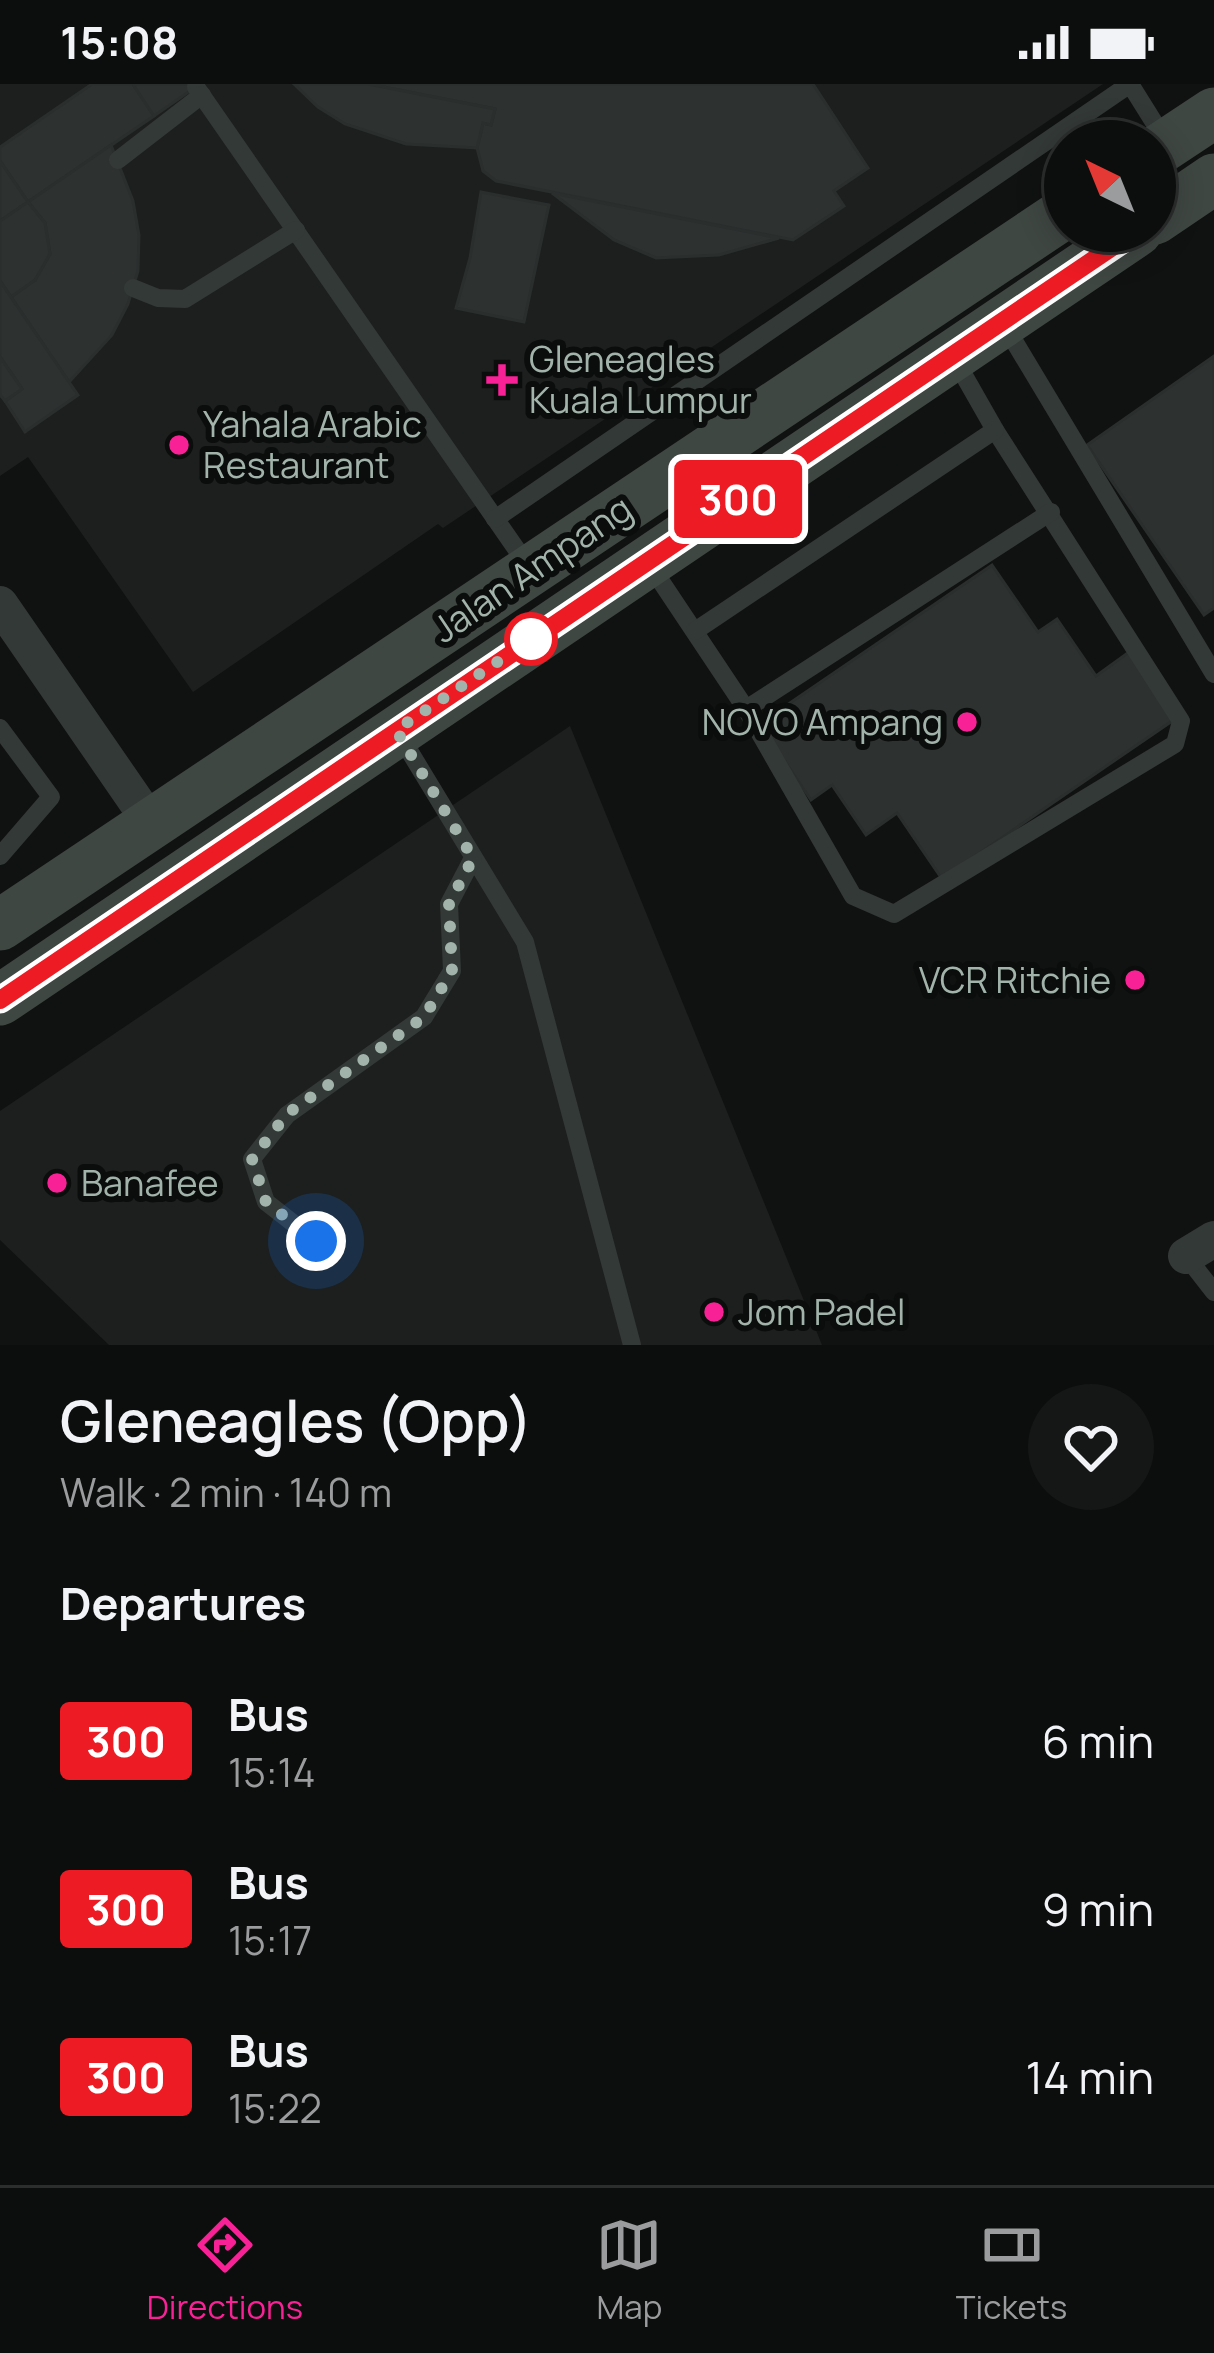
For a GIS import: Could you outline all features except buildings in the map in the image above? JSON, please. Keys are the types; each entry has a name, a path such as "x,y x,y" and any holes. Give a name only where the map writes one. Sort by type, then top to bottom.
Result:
{"main road":[{"path":"1176,138 1214,113"},
{"path":"1176,204 1214,179"},
{"name":"Jalan Ampang","path":"0,925 1044,227"},
{"name":"Jalan Ampang","path":"0,1000 1105,252"}],"street":[{"path":"0,604 151,824"}],"lane":[{"path":"495,519 1130,84 1147,120"},
{"path":"118,160 199,91 530,570"},
{"path":"133,288 158,298 185,299 296,230"},
{"path":"1002,321 1214,674"},
{"path":"647,561 746,709 853,896 894,914 1175,744 1181,721 952,355"},
{"path":"695,632 995,430"},
{"path":"746,709 1051,512"},
{"path":"0,728 51,797 0,856"},
{"path":"396,730 525,942 632,1345"},
{"path":"316,1241 266,1202 252,1159 287,1114 424,1017 452,971 449,904 473,858"},
{"path":"1200,1248 1214,1292"}],"shaded area":[{"name":"Gleneagles Kuala Lumpur","path":"0,84 1103,84 193,692 28,457 0,476"},
{"path":"570,726 822,1345 109,1345 0,1240 0,1111"}],"bus line":[{"name":"300","path":"0,1000 1105,252"}],"place":[{"name":"Gleneagles Kuala Lumpur","path":"502,380"},
{"name":"Yahala Arabic Restaurant","path":"179,445"},
{"name":"NOVO Ampang","path":"967,722"},
{"name":"VCR Ritchie","path":"1135,980"},
{"name":"Banafee","path":"57,1183"},
{"name":"Jom Padel","path":"714,1312"}],"route":[{"path":"316,1241 266,1202 252,1159 287,1114 424,1017 452,971 449,904 473,858 396,730 539,634 531,639"}]}
